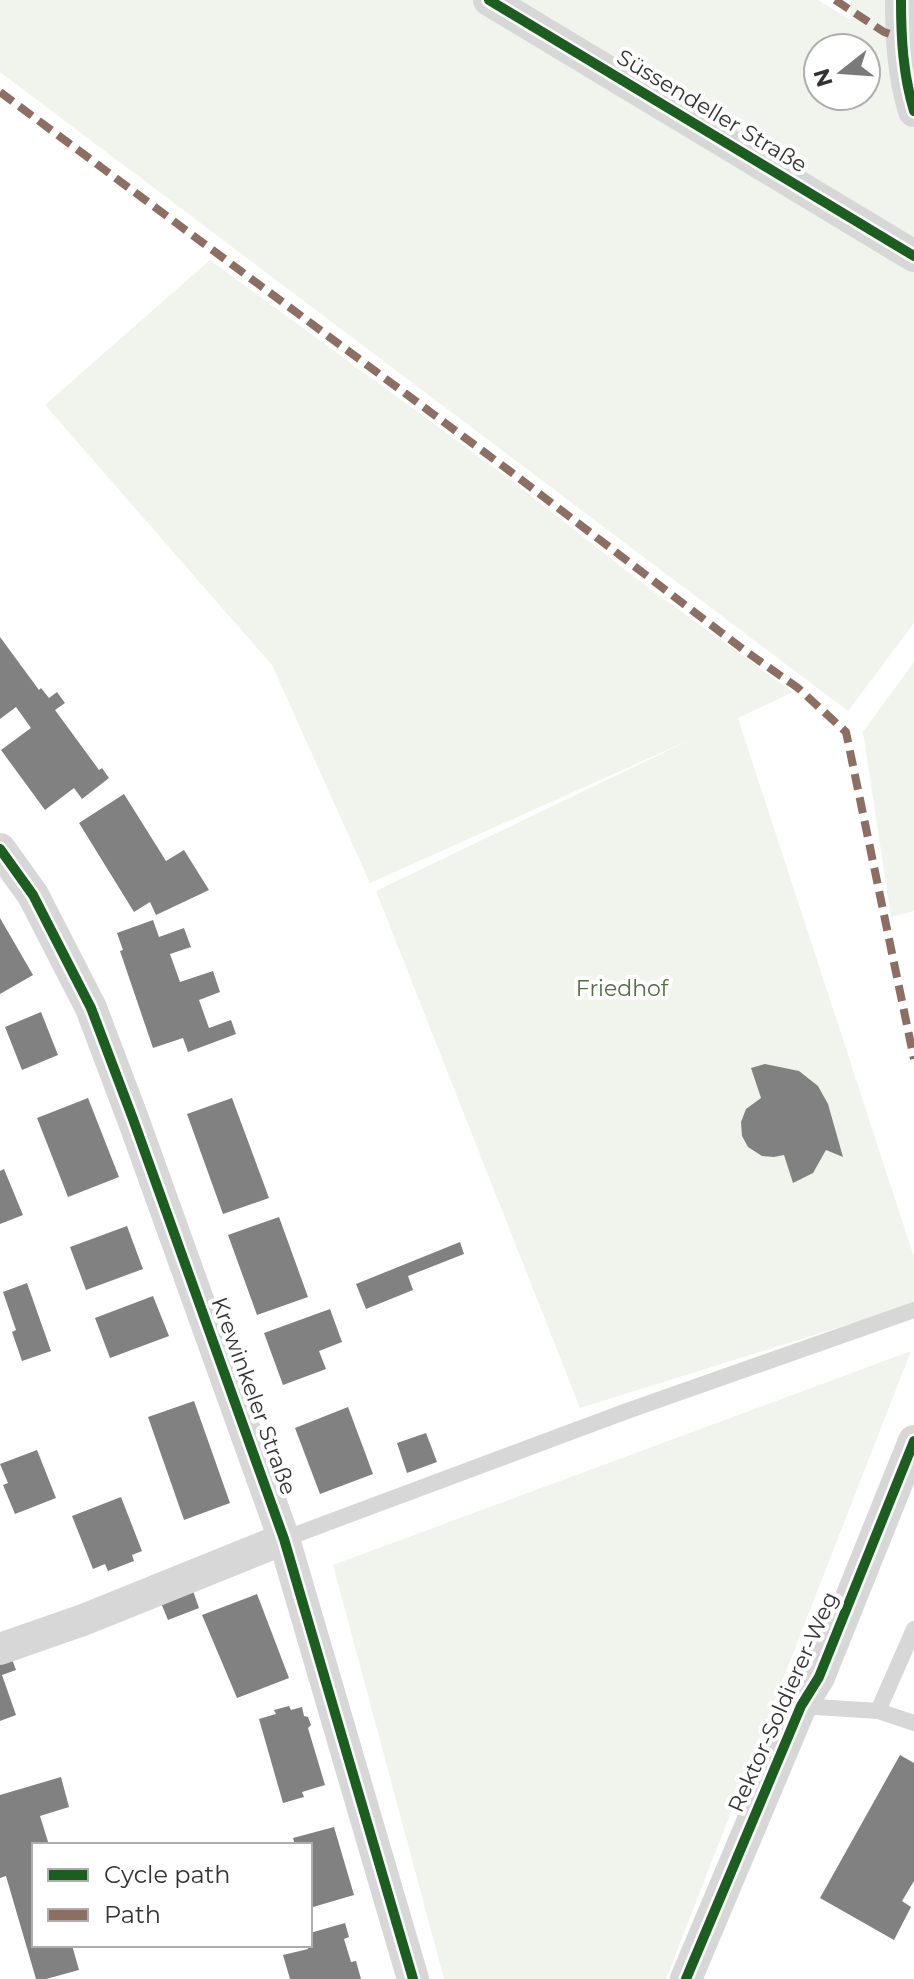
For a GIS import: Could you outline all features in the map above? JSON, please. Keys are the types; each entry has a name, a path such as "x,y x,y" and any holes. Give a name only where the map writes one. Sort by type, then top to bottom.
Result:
{"street":[{"name":"Süssendeller Straße","path":"489,0 914,256"},
{"path":"901,0 901,38 914,111"},
{"name":"Krewinkeler Straße","path":"0,849 33,895 91,1008 284,1539 413,1979"},
{"name":"Rektor-Soldierer-Weg","path":"686,1979 801,1706 819,1677 905,1490 914,1441"},
{"path":"0,1649 83,1620 284,1539"}],"lane":[{"path":"284,1539 627,1411 914,1310"},
{"path":"878,1711 914,1629"},
{"path":"801,1706 878,1711 914,1723"}],"green space":[{"path":"0,0 818,0 850,20 851,0 914,0 914,623 848,711 0,72"},
{"name":"Friedhof","path":"210,260 793,692 738,718 914,1257 914,1304 580,1408 376,891 694,738 370,883 272,665 45,405"},
{"path":"914,662 914,911 891,917 863,732"},
{"path":"911,1351 666,1979 444,1979 333,1565"}],"building":[{"path":"0,637 39,690 41,688 49,698 57,692 65,703 55,710 99,770 102,768 109,778 82,799 74,788 45,810 1,750 31,728 16,707 0,719"},
{"path":"124,794 166,861 184,850 209,890 156,915 150,902 134,912 79,823"},
{"path":"0,918 33,975 0,994"},
{"path":"153,920 159,937 184,928 191,947 170,954 180,982 213,971 220,992 199,1000 209,1028 231,1020 236,1034 188,1052 183,1038 153,1048 120,951 123,950 117,933"},
{"path":"41,1012 58,1055 22,1070 5,1027"},
{"path":"765,1064 799,1071 818,1086 828,1104 843,1157 826,1150 813,1173 793,1183 784,1155 762,1156 748,1147 742,1136 741,1122 746,1109 761,1098 751,1068"},
{"path":"88,1098 119,1177 68,1197 37,1118"},
{"path":"232,1098 269,1198 223,1214 187,1114"},
{"path":"4,1169 23,1215 0,1224 0,1171"},
{"path":"279,1217 308,1297 257,1315 228,1235"},
{"path":"127,1226 143,1269 86,1290 70,1247"},
{"path":"460,1242 464,1254 408,1276 413,1290 366,1309 356,1284"},
{"path":"27,1283 51,1351 22,1361 12,1332 16,1330 3,1292"},
{"path":"153,1296 169,1336 110,1358 95,1318"},
{"path":"330,1309 342,1342 319,1351 326,1369 283,1385 264,1333"},
{"path":"194,1401 230,1503 184,1520 148,1417"},
{"path":"348,1407 373,1474 320,1494 295,1428"},
{"path":"426,1433 437,1462 407,1473 397,1443"},
{"path":"37,1450 56,1498 15,1514 3,1485 8,1483 0,1464"},
{"path":"121,1497 142,1551 132,1555 134,1561 108,1571 105,1564 93,1569 72,1516"},
{"path":"193,1591 199,1608 168,1620 161,1603"},
{"path":"257,1594 289,1678 237,1698 202,1615"},
{"path":"10,1654 16,1670 2,1675 16,1715 0,1721 0,1658"},
{"path":"289,1706 291,1710 302,1707 304,1716 308,1717 311,1725 308,1728 325,1785 302,1792 304,1797 283,1803 259,1719"},
{"path":"900,1755 914,1763 914,1881 902,1901 911,1907 894,1940 820,1898"},
{"path":"61,1777 69,1807 40,1816 48,1843 32,1843 32,1947 73,1947 79,1970 36,1979 6,1876 0,1878 0,1795"},
{"path":"334,1827 354,1895 313,1907 312,1843 294,1843 293,1838"},
{"path":"345,1923 349,1937 344,1939 351,1962 356,1961 361,1979 290,1979 283,1955 312,1947 312,1932"}],"marked path":[{"path":"835,0 884,32 901,38"},
{"path":"0,92 798,688 846,732 914,1059"}],"cycle path":[{"path":"489,0 914,256"},
{"path":"901,0 903,56 914,111"},
{"path":"0,849 33,895 91,1008 133,1119 284,1539 413,1979"},
{"path":"686,1979 801,1706 819,1677 914,1441"}]}
